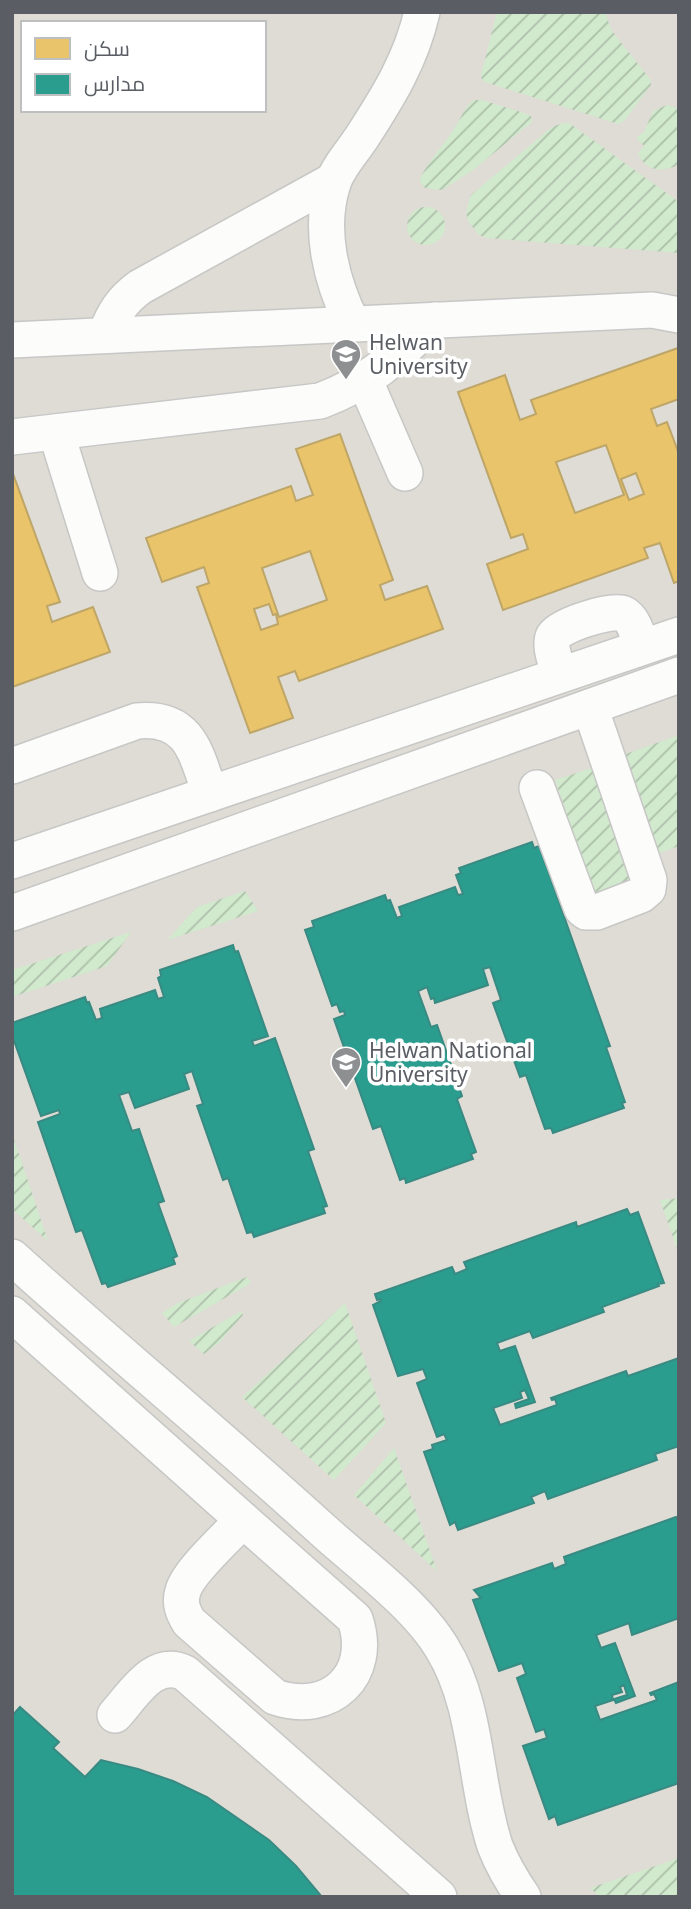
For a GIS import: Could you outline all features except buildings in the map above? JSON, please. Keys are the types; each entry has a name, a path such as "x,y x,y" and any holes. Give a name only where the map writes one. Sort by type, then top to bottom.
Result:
{"lane":[{"path":"352,323 341,301 329,253 327,228 334,180 394,88 407,61 422,12"},
{"path":"106,334 119,305 140,287 334,180"},
{"path":"12,340 652,310 679,315"},
{"path":"12,437 299,405 339,394 365,381 388,364 435,320"},
{"path":"365,381 405,473"},
{"path":"56,432 100,573"},
{"path":"12,861 679,635"},
{"path":"12,914 679,675"},
{"path":"537,789 578,905 582,909 597,912 645,893 649,880 590,707"},
{"path":"12,766 137,721 159,721 179,729 193,746 210,794"},
{"path":"12,1257 214,1433 426,1625 454,1670 496,1848 523,1897"},
{"path":"12,1314 355,1619 359,1633 358,1662 352,1675 331,1695 303,1703 275,1697 189,1622 183,1612 183,1589 188,1579 243,1520"},
{"path":"115,1715 158,1671 171,1668 185,1673 439,1897"}],"shaded area":[{"path":"12,12 679,12 679,1897 12,1897"}],"green space":[{"path":"497,12 605,12 611,29 650,79 651,85 625,120 618,124 485,82 481,75"},
{"path":"474,100 527,114 531,116 532,122 473,170 442,190 425,188 420,182 421,177"},
{"path":"667,105 679,109 679,165 655,169 641,159 638,153 644,146 637,139 644,132 653,111"},
{"path":"569,123 679,202 679,253 487,238 479,235 468,221 466,212 471,195 552,127"},
{"path":"426,207 439,213 445,226 439,239 426,245 413,239 407,226 413,213"},
{"path":"679,735 679,846 659,853 623,755"},
{"path":"592,768 633,886 596,899 555,780"},
{"path":"245,891 258,911 167,940 197,907"},
{"path":"131,932 107,966 12,997 12,970"},
{"path":"12,1133 48,1241 12,1209"},
{"path":"679,1198 679,1255 660,1200"},
{"path":"247,1277 251,1283 174,1327 162,1313 178,1303"},
{"path":"345,1303 386,1423 334,1480 242,1397"},
{"path":"241,1311 243,1315 219,1343 204,1354 189,1341"},
{"path":"394,1448 437,1571 354,1495"},
{"path":"679,1858 679,1897 600,1897 590,1888"}],"place":[{"name":"Helwan University","path":"346,381"},
{"name":"Helwan National University","path":"346,1089"}]}
